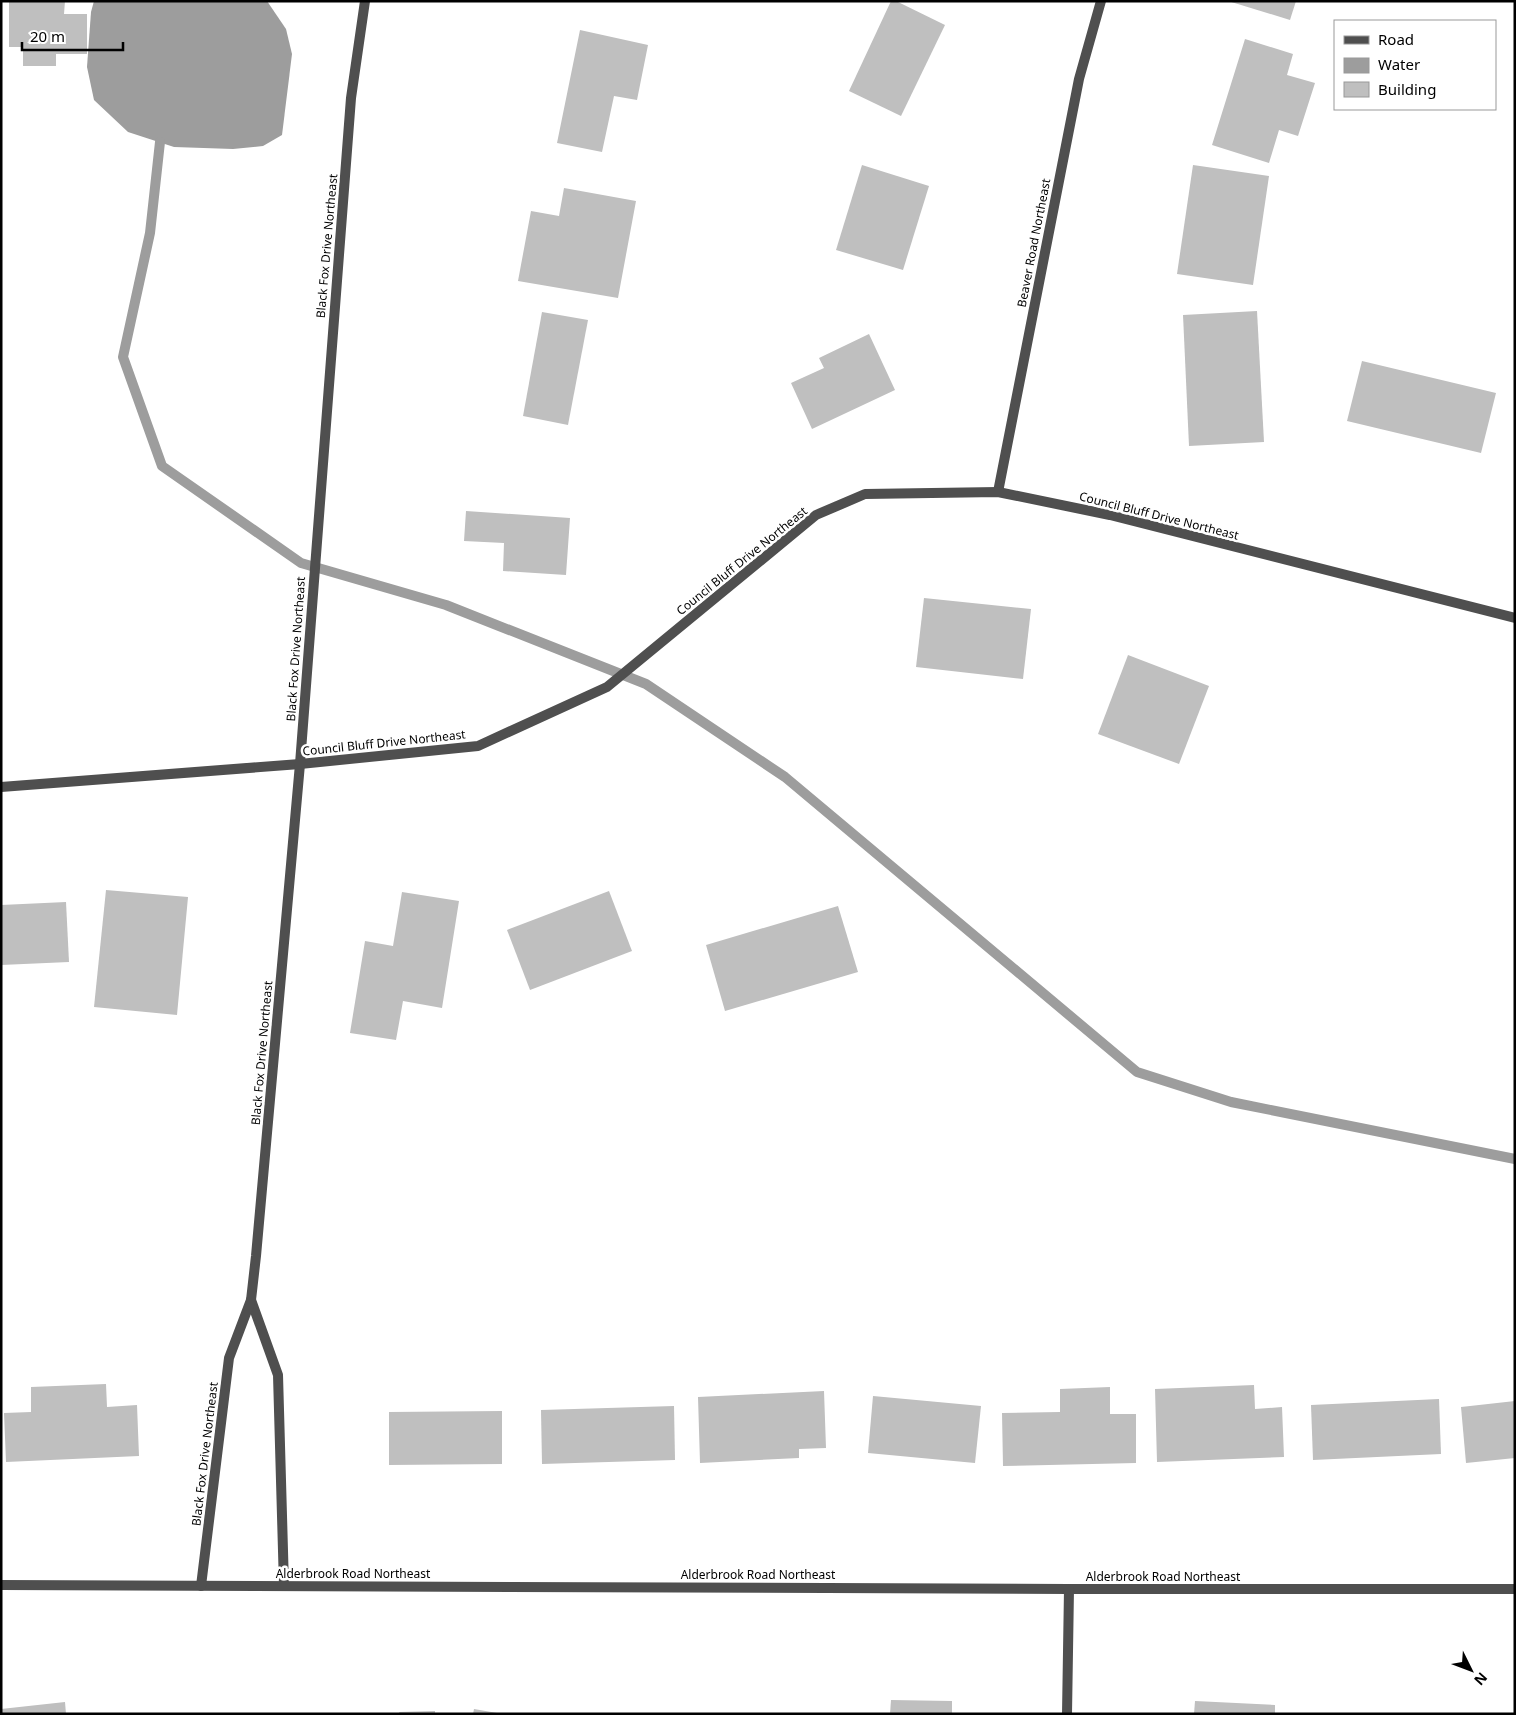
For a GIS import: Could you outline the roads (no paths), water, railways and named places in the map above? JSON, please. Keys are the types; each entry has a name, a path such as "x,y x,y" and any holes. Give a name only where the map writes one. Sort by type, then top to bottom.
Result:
{"street":[{"name":"Black Fox Drive Northeast","path":"201,1586 229,1358 251,1300 300,764 351,98 365,1"},
{"name":"Beaver Road Northeast","path":"998,492 1079,79 1101,1"},
{"name":"Council Bluff Drive Northeast","path":"1,787 300,764 478,746 607,687 816,515 865,494 998,492 1110,515 1515,618"},
{"name":"Black Fox Drive Northeast","path":"251,1300 278,1375 284,1586"},
{"name":"Alderbrook Road Northeast","path":"1,1585 1515,1589"},
{"path":"1068,1714 1069,1589"}],"water":[{"path":"94,1 267,1 286,29 292,54 282,135 263,146 233,149 174,147 128,132 94,100 87,67 91,12"}],"waterway":[{"path":"160,142 150,233 123,357 162,466 301,563 446,605 646,684 785,777 1137,1072 1231,1102 1515,1159"}]}
